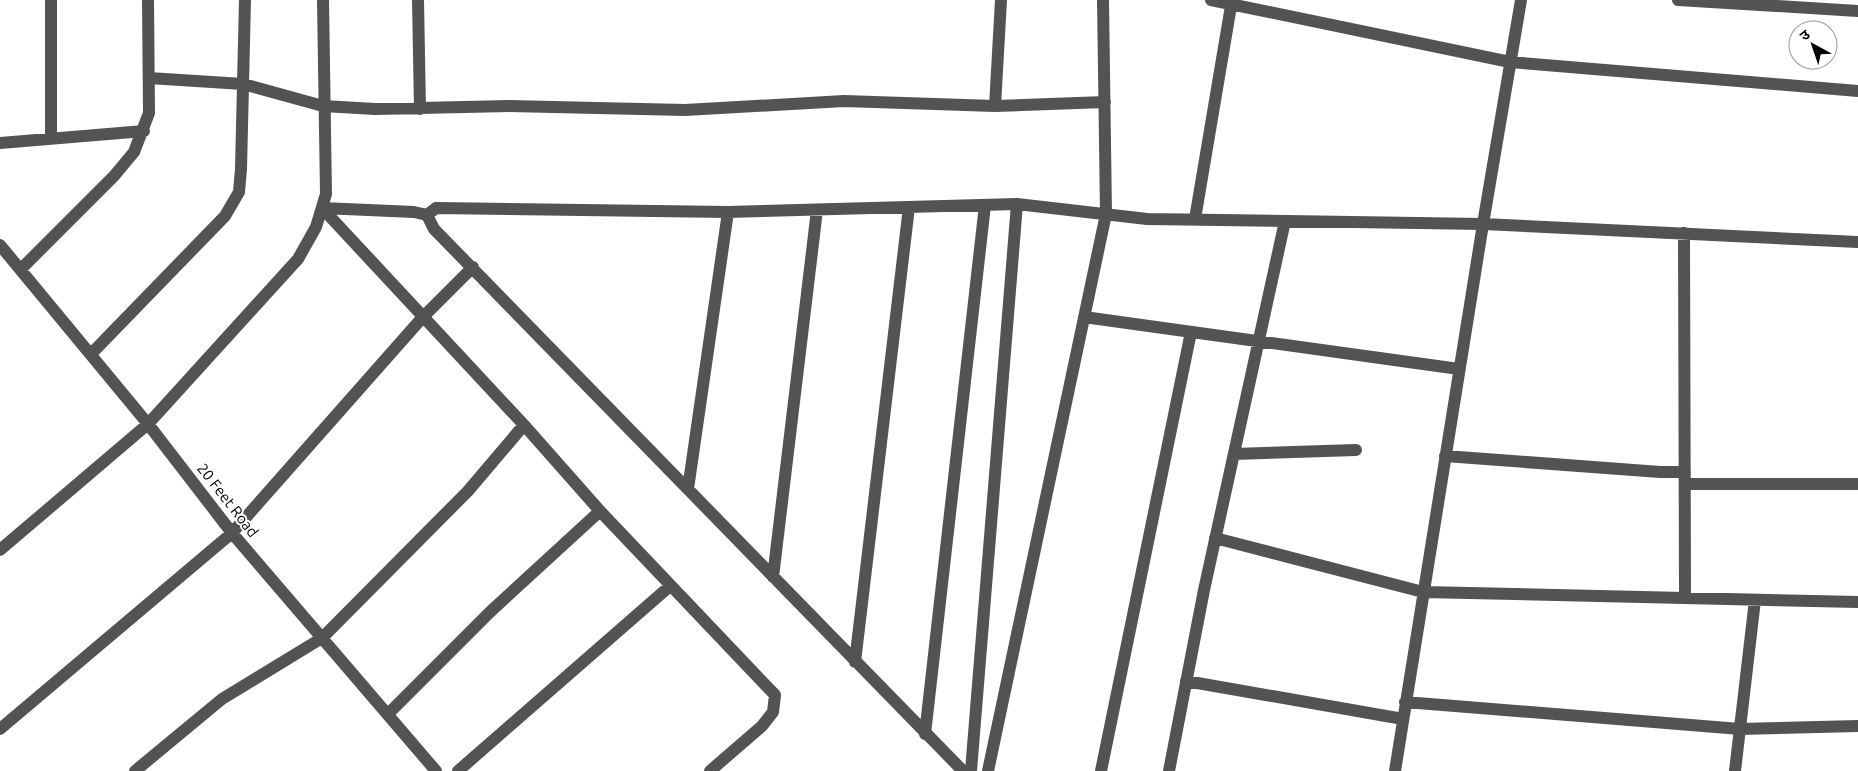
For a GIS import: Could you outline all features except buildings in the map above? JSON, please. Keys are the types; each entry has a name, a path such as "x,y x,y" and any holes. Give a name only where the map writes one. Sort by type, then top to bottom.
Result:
{"street":[{"path":"51,0 51,139"},
{"path":"21,269 114,176 134,152 144,131 149,113 148,0"},
{"path":"91,354 225,216 238,192 241,169 245,0"},
{"path":"0,550 148,424 298,259 316,228 326,194 323,106 323,0"},
{"path":"418,0 420,109"},
{"path":"996,106 1001,0"},
{"path":"988,771 1106,214 1103,0"},
{"path":"1211,0 1232,2 1510,62 1858,91"},
{"path":"1395,771 1482,224 1521,0"},
{"path":"1678,0 1858,11"},
{"path":"1195,220 1232,2"},
{"path":"149,78 243,84 323,106 420,109 509,106 685,110 844,101 996,106 1105,102"},
{"path":"0,144 144,131"},
{"path":"972,771 1017,204"},
{"path":"427,215 436,208 728,212 1017,204 1147,219 1482,224 1858,242"},
{"path":"925,734 985,205"},
{"path":"855,662 909,207"},
{"path":"322,208 414,212 427,215"},
{"path":"322,208 422,318 524,425 600,511 775,694 773,712 762,726 710,771"},
{"path":"773,577 817,210"},
{"path":"688,489 728,212"},
{"path":"427,215 434,229 688,489 957,769 973,754"},
{"path":"1169,771 1215,538 1285,221"},
{"path":"1684,233 1685,598"},
{"name":"20 Feet Road","path":"0,245 148,424 232,534 436,771"},
{"path":"0,728 232,534 422,318 473,268"},
{"path":"1084,317 1459,369"},
{"path":"1101,771 1191,332"},
{"path":"135,771 222,699 322,638 468,491 524,425"},
{"path":"1234,454 1356,450"},
{"path":"1445,456 1660,472 1685,478 1858,484"},
{"path":"388,714 490,612 600,511"},
{"path":"1215,538 1423,592 1858,602"},
{"path":"458,771 670,586"},
{"path":"1736,771 1755,600"},
{"path":"1186,681 1403,719"},
{"path":"1406,702 1740,729 1858,726"}]}
